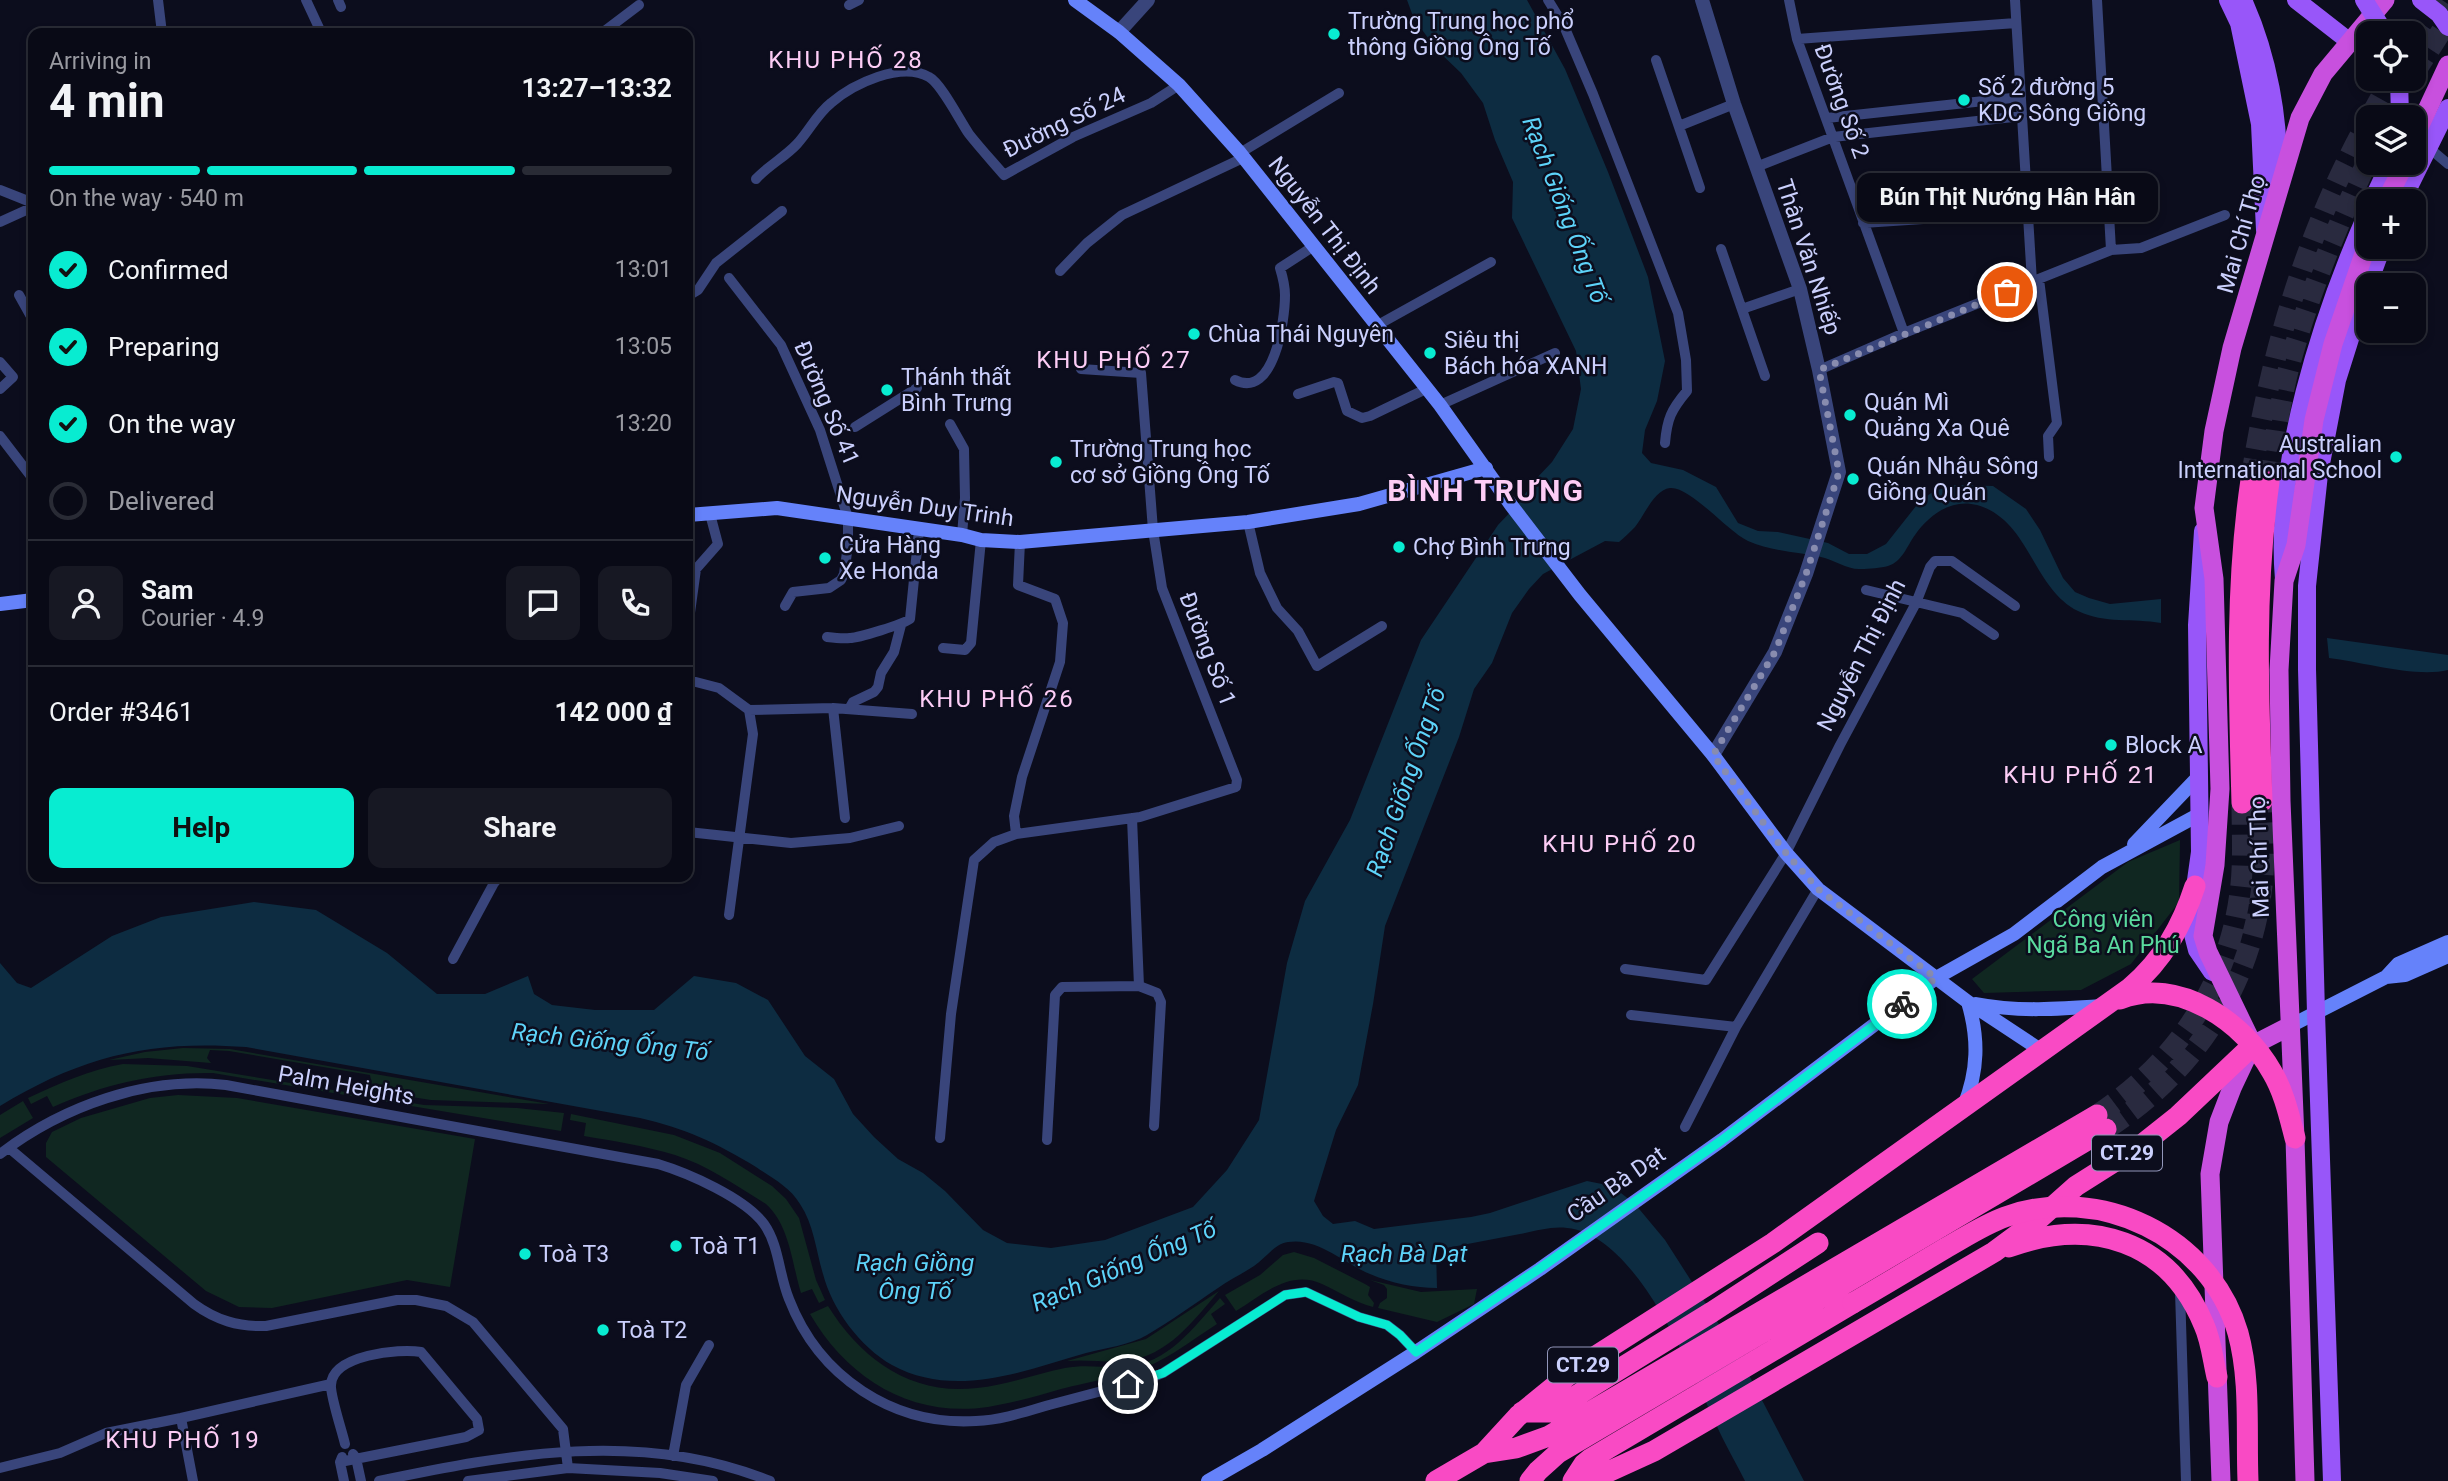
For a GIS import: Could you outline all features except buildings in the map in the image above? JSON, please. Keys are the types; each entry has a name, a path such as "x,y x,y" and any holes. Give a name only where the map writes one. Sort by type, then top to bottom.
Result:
{"highway":[{"name":"Mai Chí Thọ","path":"2253,1045 2208,952 2203,936 2215,865 2220,789 2214,579 2204,508 2214,431 2232,348 2297,127 2306,102 2323,74 2385,0"},
{"path":"2426,129 2448,65"},
{"name":"Mai Chí Thọ","path":"2305,1481 2279,670 2284,581 2296,545 2308,459 2323,382 2344,306 2362,259"},
{"path":"2252,802 2260,570 2260,481"},
{"path":"2106,1006 2159,960 2179,926 2195,886"},
{"name":"CT.29","path":"1436,1481 1484,1453 1522,1412 1577,1368 1773,1243 2106,1006 2140,993 2172,993 2206,1008 2234,1027 2253,1045 2178,1116 2144,1143 2077,1186 1994,1252 1654,1451 1588,1481"},
{"path":"2221,1481 2211,1157 2225,1104 2253,1045 2290,1026"},
{"path":"2253,1045 2280,1086 2295,1138"},
{"path":"1530,1481 1558,1453 1655,1385 2102,1122"},
{"path":"1573,1481 1587,1462 1989,1224 2038,1208 2082,1207 2124,1216 2169,1239 2206,1272 2224,1300 2237,1331 2244,1363 2248,1481"},
{"path":"1994,1252 2019,1243 2058,1236 2100,1235 2131,1244 2162,1265 2189,1295 2205,1326 2217,1377"},
{"path":"1522,1412 1550,1412 1818,1242"},
{"path":"1484,1453 1538,1441 1655,1385"}],"main road":[{"name":"Nguyễn Thị Định","path":"1075,0 1119,32 1179,85 1242,155 1440,405 1511,505 1580,595 1713,755"},
{"path":"2228,0 2239,23 2260,124 2266,237"},
{"path":"2243,0 2261,48 2267,73 2277,137 2277,198"},
{"path":"2296,0 2350,42"},
{"path":"2364,0 2377,21"},
{"path":"2421,0 2439,14 2448,27"},
{"path":"2426,137 2448,108"},
{"path":"2284,581 2281,544 2289,475 2306,391 2316,349 2356,240"},
{"path":"2332,1481 2316,1013 2307,586 2319,474 2337,380 2378,259"},
{"name":"Nguyễn Duy Trinh","path":"693,515 777,508 981,540 1020,542 1248,522 1359,504 1486,468"},
{"name":"Mai Chí Thọ","path":"2204,508 2197,625 2200,852 2190,915 2193,942 2201,958 2224,986"},
{"path":"0,604 28,601"},
{"path":"1713,755 1786,853 1818,889 1968,1002 2042,1051"},
{"path":"2123,856 2200,775"},
{"path":"2123,856 2200,814"},
{"name":"Cầu Bà Dạt","path":"1209,1481 1416,1352 1539,1269 1722,1140 1936,978 2014,934 2102,867 2123,856"},
{"path":"2290,1026 2386,977 2398,964 2448,942"},
{"path":"2386,977 2404,975 2448,956"},
{"path":"1968,1002 1995,1008 2036,1010 2106,1006"},
{"path":"1964,1106 1973,1082 1976,1040 1968,1002"}],"street":[{"path":"158,0 161,28"},
{"path":"306,0 319,28"},
{"path":"1119,32 1147,0"},
{"path":"1548,0 1564,26 1593,94 1678,313 1686,360 1687,391 1667,421 1665,443"},
{"name":"Thân Văn Nhiếp","path":"1702,0 1734,104 1800,289 1839,472 1806,574 1775,652 1713,755"},
{"name":"Đường Số 2","path":"1788,0 1797,39 1904,333"},
{"path":"2015,0 2028,212 2057,423 2048,436 2049,457"},
{"path":"2097,0 2111,250"},
{"path":"609,28 639,5"},
{"path":"1797,39 2016,23"},
{"path":"1656,60 1700,188"},
{"name":"Đường Số 24","path":"757,179 768,166 797,145 813,121 831,102 861,83 899,71 915,72 931,78 969,134 1004,175 1073,137 1152,103 1179,85"},
{"path":"1060,271 1087,243 1122,215 1242,155 1339,93"},
{"path":"1827,118 2021,97"},
{"path":"1679,126 1734,104"},
{"path":"1756,167 1833,137 2022,116"},
{"path":"2426,147 2446,161"},
{"path":"0,190 28,203"},
{"path":"0,222 28,208"},
{"path":"693,293 698,290 716,263 782,211"},
{"path":"1863,223 2028,212"},
{"path":"1819,370 2111,250 2140,248 2225,215"},
{"path":"1235,380 1242,384 1251,384 1266,374 1277,344 1284,312 1284,282 1280,268 1314,246"},
{"path":"1721,249 1765,376"},
{"path":"1376,327 1491,262"},
{"name":"Đường Số 41","path":"729,278 782,345 820,430 848,518 848,545 841,580 828,588 793,592 785,606"},
{"path":"1742,309 1800,289"},
{"path":"19,295 28,311"},
{"path":"1440,405 1555,353"},
{"path":"0,362 13,377 0,389"},
{"name":"Đường Số 1","path":"1081,369 1141,373 1153,530 1162,588 1237,780 1236,787 1132,818"},
{"path":"1298,394 1338,383 1347,411 1362,418 1426,389"},
{"path":"855,427 917,387"},
{"path":"950,424 964,449 965,498 962,535"},
{"path":"0,436 28,472"},
{"path":"693,591 696,569 718,544 710,514"},
{"path":"1248,522 1260,573 1278,608 1298,631 1317,666 1382,626"},
{"path":"827,637 858,637 910,620 919,530"},
{"path":"943,648 965,650 971,643 981,540"},
{"path":"1016,834 1014,816 1022,777 1060,662 1063,623 1055,598 1017,585 1020,542"},
{"name":"Nguyễn Thị Định","path":"1625,969 1706,980 1786,853 1916,603 1935,561 1943,560 1958,565 2015,606"},
{"path":"1866,590 1962,613 1994,635"},
{"path":"849,709 853,702 874,692 878,687 881,673 894,652 901,625"},
{"path":"693,681 719,688 749,710 833,708 912,714"},
{"path":"833,708 845,818"},
{"path":"729,915 752,734 749,710"},
{"path":"940,1138 951,1014 974,860 994,842 1016,834 1132,818 1139,986"},
{"path":"693,832 791,843 850,838 899,826"},
{"path":"453,959 495,882"},
{"path":"1685,1127 1735,1027 1818,889"},
{"path":"1047,1140 1055,995 1062,987 1139,986 1157,993 1161,1002 1154,1126"},
{"path":"1631,1014 1735,1027"},
{"name":"Palm Heights","path":"568,1468 563,1429 473,1322 446,1306 407,1300 265,1326 222,1320 194,1304 4,1151 50,1122 103,1100 157,1087 203,1083 497,1133 633,1158 671,1168 705,1182 759,1218 769,1233 787,1294 800,1324 828,1363 847,1381 887,1406 939,1419 966,1422 1001,1418 1152,1378 1285,1295 1295,1292 1310,1293 1359,1317 1387,1325 1416,1352"},
{"path":"2180,1285 2186,1481"},
{"path":"673,1457 686,1385 709,1345"},
{"path":"340,1462 356,1458 467,1437 479,1430 477,1419 421,1352 408,1349 349,1361 338,1368 331,1384 345,1444 356,1458 361,1481"},
{"path":"0,1468 60,1453 106,1433 331,1384"},
{"path":"181,1418 193,1481"},
{"path":"344,1481 340,1462 345,1444"},
{"path":"379,1481 509,1457 567,1450 639,1451 704,1462 770,1481"},
{"path":"468,1481 568,1468 660,1473 713,1481"}],"green space":[{"name":"Công viên Ngã Ba An Phú","path":"2180,840 2179,902 2131,964 2081,990 1984,993 1972,979 2128,862"},
{"path":"183,1048 230,1049 549,1104 431,1100 367,1090 372,1086 370,1075 229,1051 210,1050 207,1058 211,1063 148,1058 109,1060 145,1052"},
{"path":"123,1064 187,1066 424,1105 517,1108 564,1113 561,1131 213,1073 131,1081 53,1107 47,1096 31,1104 28,1098 86,1073"},
{"path":"178,1095 237,1098 475,1139 450,1287 407,1280 272,1308 239,1307 206,1291 46,1157 46,1143 52,1132 81,1118 150,1098"},
{"path":"23,1101 33,1118 0,1138 0,1115"},
{"path":"571,1114 674,1135 720,1153 772,1186 786,1199 799,1218 816,1280 825,1300 819,1303 812,1289 801,1293 785,1234 766,1204 722,1176 687,1159 641,1146 584,1136 586,1123 570,1120"},
{"path":"1294,1252 1314,1258 1370,1287 1368,1295 1374,1303 1373,1307 1322,1284 1299,1280 1266,1291 1236,1311 1225,1295 1260,1275 1283,1255"},
{"path":"1370,1280 1421,1292 1477,1289 1474,1304 1437,1322 1378,1308 1387,1298 1387,1289 1384,1285"},
{"path":"1219,1291 1178,1335 1155,1352 1126,1361 1067,1361 1146,1339"},
{"path":"1220,1298 1225,1304 1211,1314 1217,1324 1149,1366 1016,1401 960,1409 908,1400 884,1389 843,1358 810,1314 828,1306 856,1342 890,1370 910,1380 953,1389 988,1387 1072,1367 1124,1367 1140,1364 1167,1352 1178,1343"}],"water":[{"name":"Rạch Giồng Ông Tố","path":"1407,0 1527,0 1565,69 1648,277 1665,361 1657,401 1645,430 1642,453 1651,463 1683,470 1716,487 1738,523 1758,531 1778,532 1828,543 1849,554 1867,554 1886,544 1920,501 1934,491 1955,485 1993,486 2026,509 2040,530 2063,578 2075,592 2110,604 2161,599 2161,623 2098,618 2078,611 2050,587 2009,525 1995,513 1977,505 1968,503 1950,506 1934,515 1893,564 1856,569 1821,557 1748,541 1688,494 1670,488 1654,498 1635,527 1619,542 1605,541 1543,574 1512,613 1492,663 1474,689 1459,737 1385,926 1358,1085 1336,1130 1314,1201 1323,1216 1333,1224 1355,1221 1374,1229 1490,1213 1587,1181 1612,1186 1635,1204 1665,1240 1738,1354 1804,1481 1745,1481 1681,1349 1641,1283 1618,1256 1594,1237 1567,1228 1544,1229 1436,1250 1437,1288 1386,1280 1361,1270 1321,1247 1310,1243 1288,1242 1278,1246 1254,1266 1165,1324 1125,1344 1014,1374 964,1381 940,1380 916,1375 892,1365 858,1338 840,1313 827,1287 805,1212 786,1188 728,1151 656,1122 246,1047 211,1045 148,1049 118,1055 60,1075 0,1106 0,963 17,983 31,988 112,936 161,917 254,902 316,910 387,953 437,994 485,994 528,976 534,994 552,1005 595,1010 654,1010 694,976 736,983 768,1000 805,1056 834,1079 853,1114 874,1137 898,1159 923,1173 945,1191 983,1230 1007,1243 1051,1248 1105,1240 1193,1207 1227,1170 1259,1120 1287,963 1305,901 1350,820 1421,640 1498,525 1552,462 1573,429 1581,389 1576,351 1512,218 1513,182 1483,103 1414,19"},
{"path":"2327,638 2448,655 2448,670 2405,671 2329,658"}],"tunnel":[{"path":"2426,24 2442,0"},
{"path":"2426,55 2448,21"},
{"path":"2377,105 2384,91"},
{"path":"2251,480 2269,387 2293,295 2326,206 2356,144"},
{"path":"2269,482 2282,399 2304,317 2323,264 2361,175"},
{"path":"2106,1129 2138,1106 2167,1080 2192,1052 2233,988 2247,953 2257,915 2264,867 2262,801"},
{"path":"2097,1115 2125,1095 2173,1047 2210,991 2234,927 2240,893 2242,803"}],"way so far":[{"path":"1902,1004 1936,978 1818,889 1786,853 1713,755 1775,652 1806,574 1839,472 1819,370 2007,292"}],"place":[{"name":"Trường Trung học phổ thông Giồng Ông Tố","path":"1334,34"},
{"name":"Số 2 đường 5 KDC Sông Giồng","path":"1964,100"},
{"name":"Bún Thịt Nướng Hân Hân","path":"2007,292"},
{"name":"Chùa Thái Nguyên","path":"1194,334"},
{"name":"Siêu thị Bách hóa XANH","path":"1430,353"},
{"name":"Thánh thất Bình Trưng","path":"887,390"},
{"name":"Quán Mì Quảng Xa Quê","path":"1850,415"},
{"name":"Australian International School","path":"2396,457"},
{"name":"Trường Trung học cơ sở Giồng Ông Tố","path":"1056,462"},
{"name":"Quán Nhậu Sông Giồng Quán","path":"1853,479"},
{"name":"Chợ Bình Trưng","path":"1399,547"},
{"name":"Cửa Hàng Xe Honda","path":"825,558"},
{"name":"Block A","path":"2111,745"},
{"name":"Toà T1","path":"676,1246"},
{"name":"Toà T3","path":"525,1254"},
{"name":"Toà T2","path":"603,1330"}],"district":[{"name":"KHU PHỐ 28","path":"846,60"},
{"name":"KHU PHỐ 27","path":"1114,360"},
{"name":"BÌNH TRƯNG","path":"1486,491"},
{"name":"KHU PHỐ 26","path":"997,699"},
{"name":"KHU PHỐ 21","path":"2081,775"},
{"name":"KHU PHỐ 20","path":"1620,844"},
{"name":"KHU PHỐ 19","path":"183,1440"}],"route":[{"path":"1128,1384 1163,1373 1285,1295 1295,1292 1310,1293 1359,1317 1387,1325 1416,1352 1722,1140 1902,1004"}],"water label":[{"name":"Rạch Giống Ống Tố","path":"1565,210"},
{"name":"Rạch Giống Ống Tố","path":"1406,782"},
{"name":"Rạch Giống Ống Tố","path":"610,1042"},
{"name":"Rạch Bà Dạt","path":"1404,1254"},
{"name":"Rạch Giống Ống Tố","path":"1124,1266"}]}
